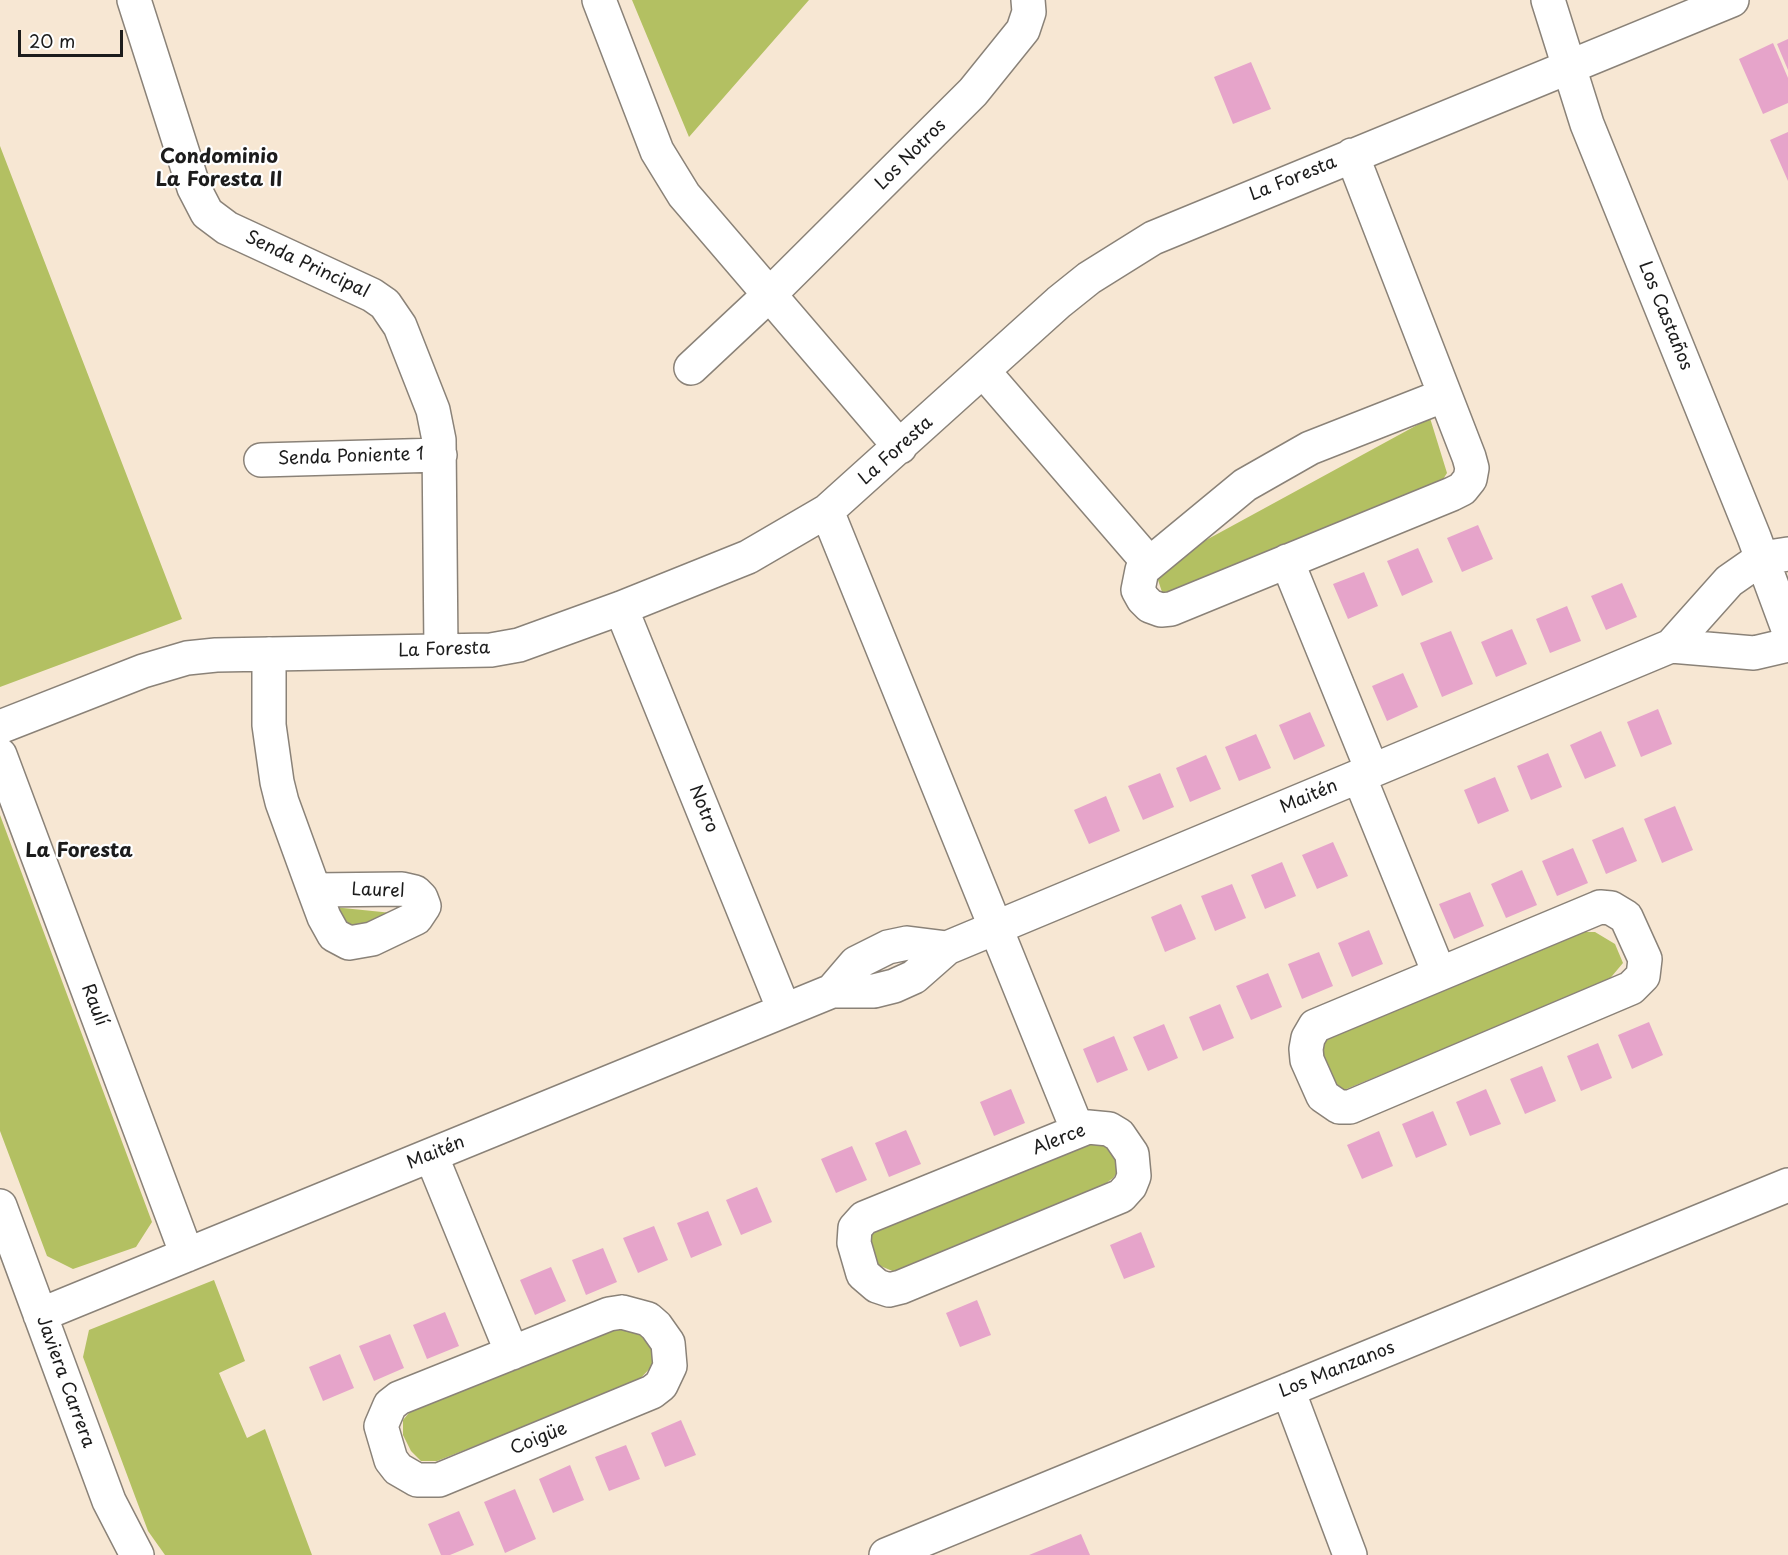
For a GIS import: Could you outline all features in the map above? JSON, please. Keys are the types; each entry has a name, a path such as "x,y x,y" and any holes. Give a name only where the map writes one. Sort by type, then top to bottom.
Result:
{"street":[{"name":"Senda Principal","path":"134,0 194,188 203,207 216,221 227,228 358,287 385,304 400,327 433,410 440,455 441,651"},
{"path":"599,0 666,168 684,195 900,447"},
{"name":"Los Notros","path":"691,368 769,295 973,92 1023,30 1029,12 1028,0"},
{"name":"Los Castaños","path":"1548,0 1592,138 1775,556 1788,629"},
{"name":"La Foresta","path":"0,727 168,663 216,655 491,650 519,645 621,608 748,556 826,511 984,372 1059,302 1121,257 1186,223 1732,0"},
{"path":"1353,155 1445,395 1472,468 1470,479 1462,489 1171,609 1161,610 1150,606 1143,600 1138,590 1142,570 1245,485 1286,459 1335,437 1445,395"},
{"path":"984,372 1149,563"},
{"name":"Senda Poniente 1","path":"261,460 440,455"},
{"path":"826,511 1078,1131"},
{"name":"Maitén","path":"1671,646 1714,595 1729,581 1775,556"},
{"path":"1287,561 1439,973"},
{"name":"Notro","path":"621,608 784,1010"},
{"name":"Maitén","path":"40,1315 832,991 874,992 894,986 914,977 946,948 1671,646 1754,652 1788,645"},
{"path":"268,654 272,762 282,802 314,890"},
{"name":"Raulí","path":"0,755 188,1255"},
{"path":"1600,907 1611,908 1626,917 1645,959 1646,968 1643,976 1630,988 1350,1107 1339,1107 1323,1096 1307,1060 1308,1038 1315,1026 1439,973 1600,907"},
{"name":"Alerce","path":"1088,1127 1110,1129 1127,1144 1132,1154 1134,1176 1130,1186 1121,1196 901,1287 889,1290 877,1286 863,1274 854,1243 855,1228 864,1218 1078,1131 1088,1127"},
{"path":"431,1155 512,1353"},
{"name":"Los Manzanos","path":"886,1555 1788,1185"},
{"name":"Javiera Carrera","path":"0,1206 109,1501 137,1555"},
{"name":"Coigüe","path":"622,1312 635,1314 656,1326 668,1343 670,1365 661,1385 652,1392 439,1480 417,1480 398,1469 391,1460 382,1437 381,1426 390,1405 399,1398 512,1353 609,1314 622,1312"},
{"path":"1288,1390 1350,1555"}],"green space":[{"path":"632,0 809,0 689,137"},
{"path":"0,146 182,619 0,687"},
{"path":"1430,418 1447,473 1437,489 1176,593 1162,592 1157,577 1164,563"},
{"path":"0,815 152,1222 136,1247 73,1269 47,1256 0,1131"},
{"path":"333,907 402,914 345,936"},
{"path":"1583,932 1595,932 1615,944 1623,963 1607,982 1344,1090 1331,1088 1320,1042"},
{"path":"1102,1136 1122,1166 1113,1178 1084,1200 895,1272 873,1263 866,1242 876,1227"},
{"path":"214,1280 245,1361 219,1373 247,1438 265,1429 312,1555 165,1555 148,1531 83,1357 89,1330"},
{"path":"629,1324 656,1345 653,1365 637,1382 437,1461 421,1461 411,1451 403,1435 403,1420 414,1407"}],"building":[{"path":"1788,39 1788,70 1777,44"},
{"path":"1773,43 1788,78 1788,103 1763,114 1739,59"},
{"path":"1251,62 1271,109 1233,124 1214,77"},
{"path":"1788,132 1788,181 1770,140"},
{"path":"1478,525 1493,559 1462,572 1447,538"},
{"path":"1418,548 1433,582 1402,596 1387,561"},
{"path":"1364,572 1378,606 1348,619 1333,584"},
{"path":"1622,583 1637,617 1606,630 1591,596"},
{"path":"1567,606 1581,641 1550,653 1536,619"},
{"path":"1512,629 1527,664 1496,677 1481,642"},
{"path":"1451,631 1473,684 1442,697 1420,643"},
{"path":"1403,673 1418,707 1387,721 1372,686"},
{"path":"1658,709 1672,744 1641,757 1627,722"},
{"path":"1310,712 1325,746 1294,760 1279,725"},
{"path":"1601,731 1616,766 1585,779 1570,745"},
{"path":"1256,734 1271,768 1239,781 1225,747"},
{"path":"1548,753 1562,787 1531,800 1517,766"},
{"path":"1206,755 1221,789 1190,802 1176,768"},
{"path":"1160,773 1174,807 1143,820 1128,786"},
{"path":"1495,777 1509,811 1478,824 1464,790"},
{"path":"1106,796 1120,831 1089,844 1074,810"},
{"path":"1675,806 1693,850 1662,863 1644,819"},
{"path":"1623,827 1637,861 1606,874 1592,840"},
{"path":"1333,842 1348,876 1317,889 1302,855"},
{"path":"1573,848 1588,883 1557,896 1542,861"},
{"path":"1282,862 1296,896 1265,909 1251,875"},
{"path":"1522,870 1537,905 1506,918 1491,884"},
{"path":"1232,884 1246,918 1215,931 1201,896"},
{"path":"1470,892 1484,926 1454,939 1439,904"},
{"path":"1181,904 1196,939 1165,952 1151,917"},
{"path":"1369,930 1383,964 1352,977 1338,943"},
{"path":"1319,952 1333,986 1302,999 1288,964"},
{"path":"1268,973 1282,1007 1251,1020 1236,986"},
{"path":"1220,1004 1234,1038 1203,1051 1189,1017"},
{"path":"1649,1022 1663,1055 1632,1069 1618,1035"},
{"path":"1164,1024 1178,1058 1148,1071 1133,1037"},
{"path":"1114,1036 1128,1070 1097,1083 1083,1049"},
{"path":"1598,1043 1612,1078 1581,1091 1567,1056"},
{"path":"1542,1066 1556,1101 1525,1114 1510,1079"},
{"path":"1011,1089 1025,1123 994,1136 980,1102"},
{"path":"1486,1089 1501,1124 1470,1136 1456,1102"},
{"path":"1433,1111 1447,1145 1416,1158 1402,1124"},
{"path":"906,1130 921,1164 889,1177 875,1143"},
{"path":"1379,1131 1393,1166 1362,1179 1347,1145"},
{"path":"852,1146 867,1180 836,1193 821,1159"},
{"path":"757,1187 772,1222 741,1235 726,1200"},
{"path":"708,1211 722,1245 691,1258 677,1223"},
{"path":"654,1226 668,1260 638,1273 623,1238"},
{"path":"1141,1232 1155,1267 1124,1279 1110,1245"},
{"path":"603,1248 617,1282 586,1295 572,1260"},
{"path":"551,1267 566,1301 535,1315 520,1280"},
{"path":"977,1300 991,1335 960,1347 946,1313"},
{"path":"445,1312 459,1346 427,1359 413,1325"},
{"path":"390,1334 404,1368 374,1381 359,1346"},
{"path":"340,1354 354,1388 323,1401 309,1367"},
{"path":"681,1420 696,1455 665,1467 651,1433"},
{"path":"626,1445 640,1479 609,1491 595,1457"},
{"path":"570,1465 584,1500 553,1513 539,1479"},
{"path":"515,1489 536,1539 505,1553 484,1502"},
{"path":"459,1511 474,1545 450,1555 441,1555 428,1524"},
{"path":"1081,1534 1090,1555 1029,1555"}],"district":[{"name":"Condominio La Foresta II","path":"219,168"},
{"name":"La Foresta","path":"79,851"}]}
